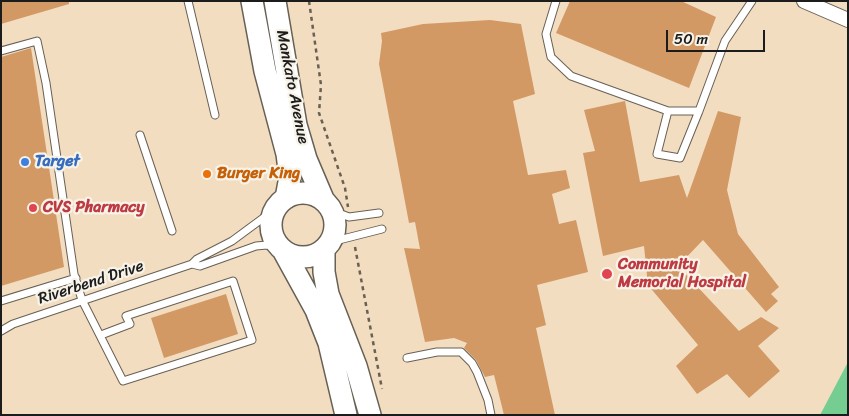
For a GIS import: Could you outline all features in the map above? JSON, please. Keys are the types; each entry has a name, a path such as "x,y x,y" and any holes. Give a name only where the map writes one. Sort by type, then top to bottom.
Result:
{"main road":[{"name":"Mankato Avenue","path":"252,1 265,71 288,154 290,176 271,229 312,303 328,343 346,415"},
{"name":"Mankato Avenue","path":"276,1 296,124 306,159 335,207 336,225 328,246 324,272 328,294 356,366 370,415"},
{"path":"280,204 304,192 335,207"},
{"path":"281,249 303,258 315,255 328,246"}],"street":[{"path":"804,1 848,20"}],"lane":[{"path":"188,1 215,115"},
{"path":"556,1 546,34 551,57 571,76 668,111 699,111"},
{"path":"668,111 657,154 680,158 725,41 752,1"},
{"path":"1,51 37,41 46,83 76,278 82,300 124,381 252,340 233,281 126,316 130,324 101,335"},
{"path":"140,135 172,231"},
{"name":"Riverbend Drive","path":"1,331 12,324 192,264 197,259 232,241 280,204"},
{"path":"335,207 349,217 379,213"},
{"path":"328,246 382,229"},
{"name":"Riverbend Drive","path":"192,264 200,266 256,246 267,245 281,249"},
{"path":"1,301 76,278"},
{"path":"407,358 437,352 461,352 472,363 488,400 490,415"}],"path":[{"path":"309,1 321,85 319,114 345,188 335,207"},
{"path":"354,245 383,395"}],"green space":[{"path":"848,362 848,415 820,415"}],"building":[{"path":"1,1 69,1 69,4 1,24"},
{"path":"570,1 681,1 716,17 689,88 556,33"},
{"path":"490,20 521,24 535,94 513,101 528,175 566,170 570,188 552,194 559,224 576,220 588,272 537,285 546,325 536,328 555,415 504,415 494,375 485,377 476,360 464,348 467,343 454,338 425,342 404,248 420,249 415,222 409,223 379,64 382,41 381,33 423,24"},
{"name":"Target","path":"31,48 64,267 1,286 1,57"},
{"path":"625,101 640,182 679,175 687,198 718,111 741,117 727,190 738,234 779,287 771,294 778,301 766,312 703,240 678,266 739,331 761,317 779,328 758,346 780,371 749,398 727,374 697,394 676,366 698,345 648,285 644,246 603,256 583,153 595,151 584,110"},
{"path":"226,294 238,334 164,358 151,318"}],"place":[{"name":"Target","path":"25,162"},
{"name":"Burger King","path":"207,174"},
{"name":"CVS Pharmacy","path":"33,208"},
{"name":"Community Memorial Hospital","path":"607,274"}]}
